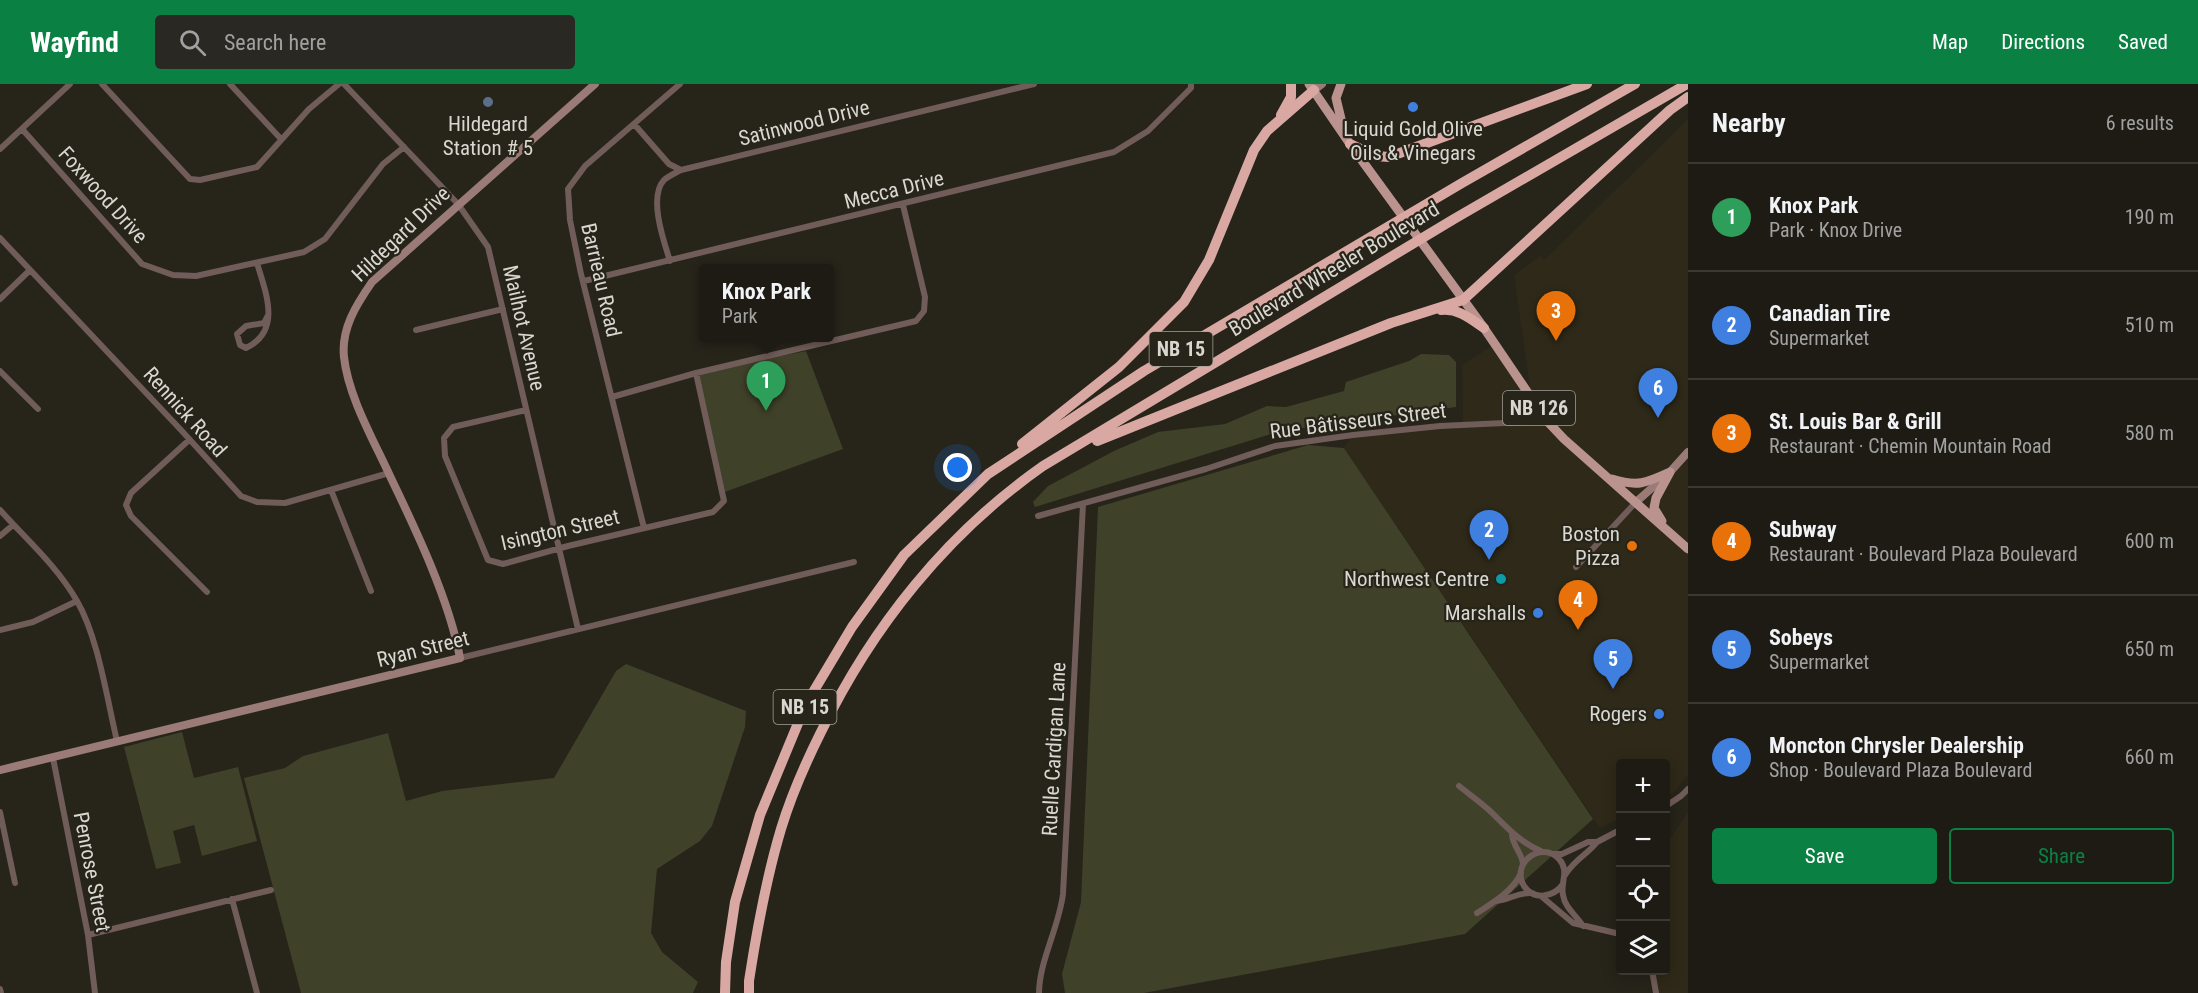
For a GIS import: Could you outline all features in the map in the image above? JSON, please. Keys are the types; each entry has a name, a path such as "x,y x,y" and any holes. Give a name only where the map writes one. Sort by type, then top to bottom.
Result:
{"highway":[{"path":"1277,123 1291,97 1291,84"},
{"path":"1347,140 1376,156 1389,157 1587,84"},
{"name":"Boulevard Wheeler Boulevard","path":"725,993 726,962 735,903 760,815 806,704 852,627 904,555 988,474 1144,371 1635,84"},
{"name":"Boulevard Wheeler Boulevard","path":"749,993 765,887 781,827 803,768 832,709 865,652 903,598 948,547 1018,484 1053,460 1440,228 1687,84"},
{"path":"988,474 1005,457 1119,367 1184,302 1209,260 1254,150 1267,131 1315,86"},
{"path":"1372,332 1391,323 1463,300 1670,110 1688,97"},
{"path":"1018,484 1107,436 1372,332 1444,309 1463,314 1484,328"}],"main road":[{"path":"1341,84 1336,98 1347,140"},
{"name":"NB 126","path":"1315,86 1347,140 1484,328 1547,421 1564,439 1688,549"},
{"path":"1606,477 1639,484 1670,472"},
{"path":"1667,530 1654,508 1656,498 1670,472"}],"street":[{"path":"0,149 70,84"},
{"path":"102,84 190,179 200,180 257,167 309,109 342,84"},
{"path":"230,84 281,139"},
{"name":"Mailhot Avenue","path":"342,84 458,204 488,247 578,629"},
{"name":"Hildegard Drive","path":"460,658 441,592 353,393 344,357 345,332 356,305 372,282 595,84"},
{"name":"Barrieau Road","path":"644,528 570,220 568,189 585,166 680,84"},
{"name":"Satinwood Drive","path":"670,261 660,227 658,194 664,180 681,170 1034,84"},
{"name":"Mecca Drive","path":"584,281 1113,152 1148,131 1191,86"},
{"path":"634,124 669,164 681,170"},
{"name":"Foxwood Drive","path":"22,129 142,264 173,275 196,276 304,252 325,239 383,164 404,147"},
{"path":"834,340 916,321 924,310 926,297 903,205"},
{"name":"Rennick Road","path":"0,238 241,496 257,502 285,503 389,473"},
{"path":"257,262 268,303 268,315 266,331 257,342 246,348 240,345 237,334 246,326 264,323 268,315"},
{"path":"0,299 30,270"},
{"path":"416,330 503,309"},
{"path":"612,397 696,373 827,342"},
{"path":"0,371 38,409"},
{"name":"Isington Street","path":"526,410 453,427 444,438 445,456 488,560 502,564 713,512 724,501 696,373"},
{"name":"Rue Bâtisseurs Street","path":"1038,516 1206,469 1275,446 1440,426 1547,421"},
{"path":"189,440 131,493 126,505 131,516 207,592"},
{"path":"1576,567 1636,502 1670,472 1688,452"},
{"path":"331,490 371,591"},
{"name":"Ruelle Cardigan Lane","path":"1039,993 1042,969 1058,925 1063,894 1083,504"},
{"path":"0,510 47,561 77,601 92,638 117,741"},
{"path":"0,536 13,525"},
{"name":"Ryan Street","path":"0,770 854,562"},
{"path":"0,630 33,622 77,601"},
{"name":"Penrose Street","path":"53,758 88,934 95,993"},
{"path":"1459,786 1512,834 1535,849 1552,854 1562,854 1588,842 1597,842"},
{"path":"1670,803 1688,789"},
{"path":"0,812 3,837 15,883"},
{"path":"1583,926 1566,905 1562,894 1565,876 1574,862 1592,849 1597,842 1616,832"},
{"path":"1477,913 1496,902 1515,884 1521,872 1522,858 1512,840 1512,834"},
{"path":"1523,864 1532,855 1544,852"},
{"path":"1552,854 1562,863 1565,876"},
{"path":"1521,872 1523,885 1533,894"},
{"path":"1541,896 1554,893 1563,884"},
{"path":"88,934 271,890"},
{"path":"1496,902 1518,894 1541,896 1573,923 1616,933"},
{"path":"232,899 257,993"},
{"path":"1653,975 1656,993"}],"shaded area":[{"path":"1688,119 1688,775 1670,795 1670,759 1616,759 1616,820 1600,828 1344,448 1353,435 1463,425 1462,365 1495,344 1531,395 1514,275 1540,256 1544,260"},
{"path":"1688,812 1688,993 1658,993 1655,975 1670,975 1670,839"}],"green space":[{"path":"806,351 843,449 722,493 696,373"},
{"path":"1421,354 1449,355 1456,362 1456,407 1281,431 1035,507 1033,502 1048,486 1114,451 1158,432 1225,424 1267,406 1286,407 1344,391 1346,382 1409,361"},
{"path":"1308,445 1344,448 1593,819 1465,934 1144,993 1065,993 1062,974 1081,902 1098,507"},
{"path":"626,664 746,711 745,727 712,826 700,841 657,869 651,933 662,952 698,982 693,993 301,993 244,778 285,768 303,756 388,733 406,801 442,791 554,778 616,671"},
{"path":"182,732 194,778 238,767 257,841 202,856 194,825 173,831 181,863 156,869 124,747"}],"place":[{"name":"Hildegard Station # 5","path":"488,102"},
{"name":"Liquid Gold Olive Oils & Vinegars","path":"1413,107"},
{"name":"St. Louis Bar & Grill","path":"1556,341"},
{"name":"Knox Park","path":"766,411"},
{"name":"Moncton Chrysler Dealership","path":"1658,418"},
{"name":"Boston Pizza","path":"1632,546"},
{"name":"Canadian Tire","path":"1489,560"},
{"name":"Northwest Centre","path":"1501,579"},
{"name":"Marshalls","path":"1538,613"},
{"name":"Subway","path":"1578,630"},
{"name":"Sobeys","path":"1613,689"},
{"name":"Rogers","path":"1659,714"}]}
